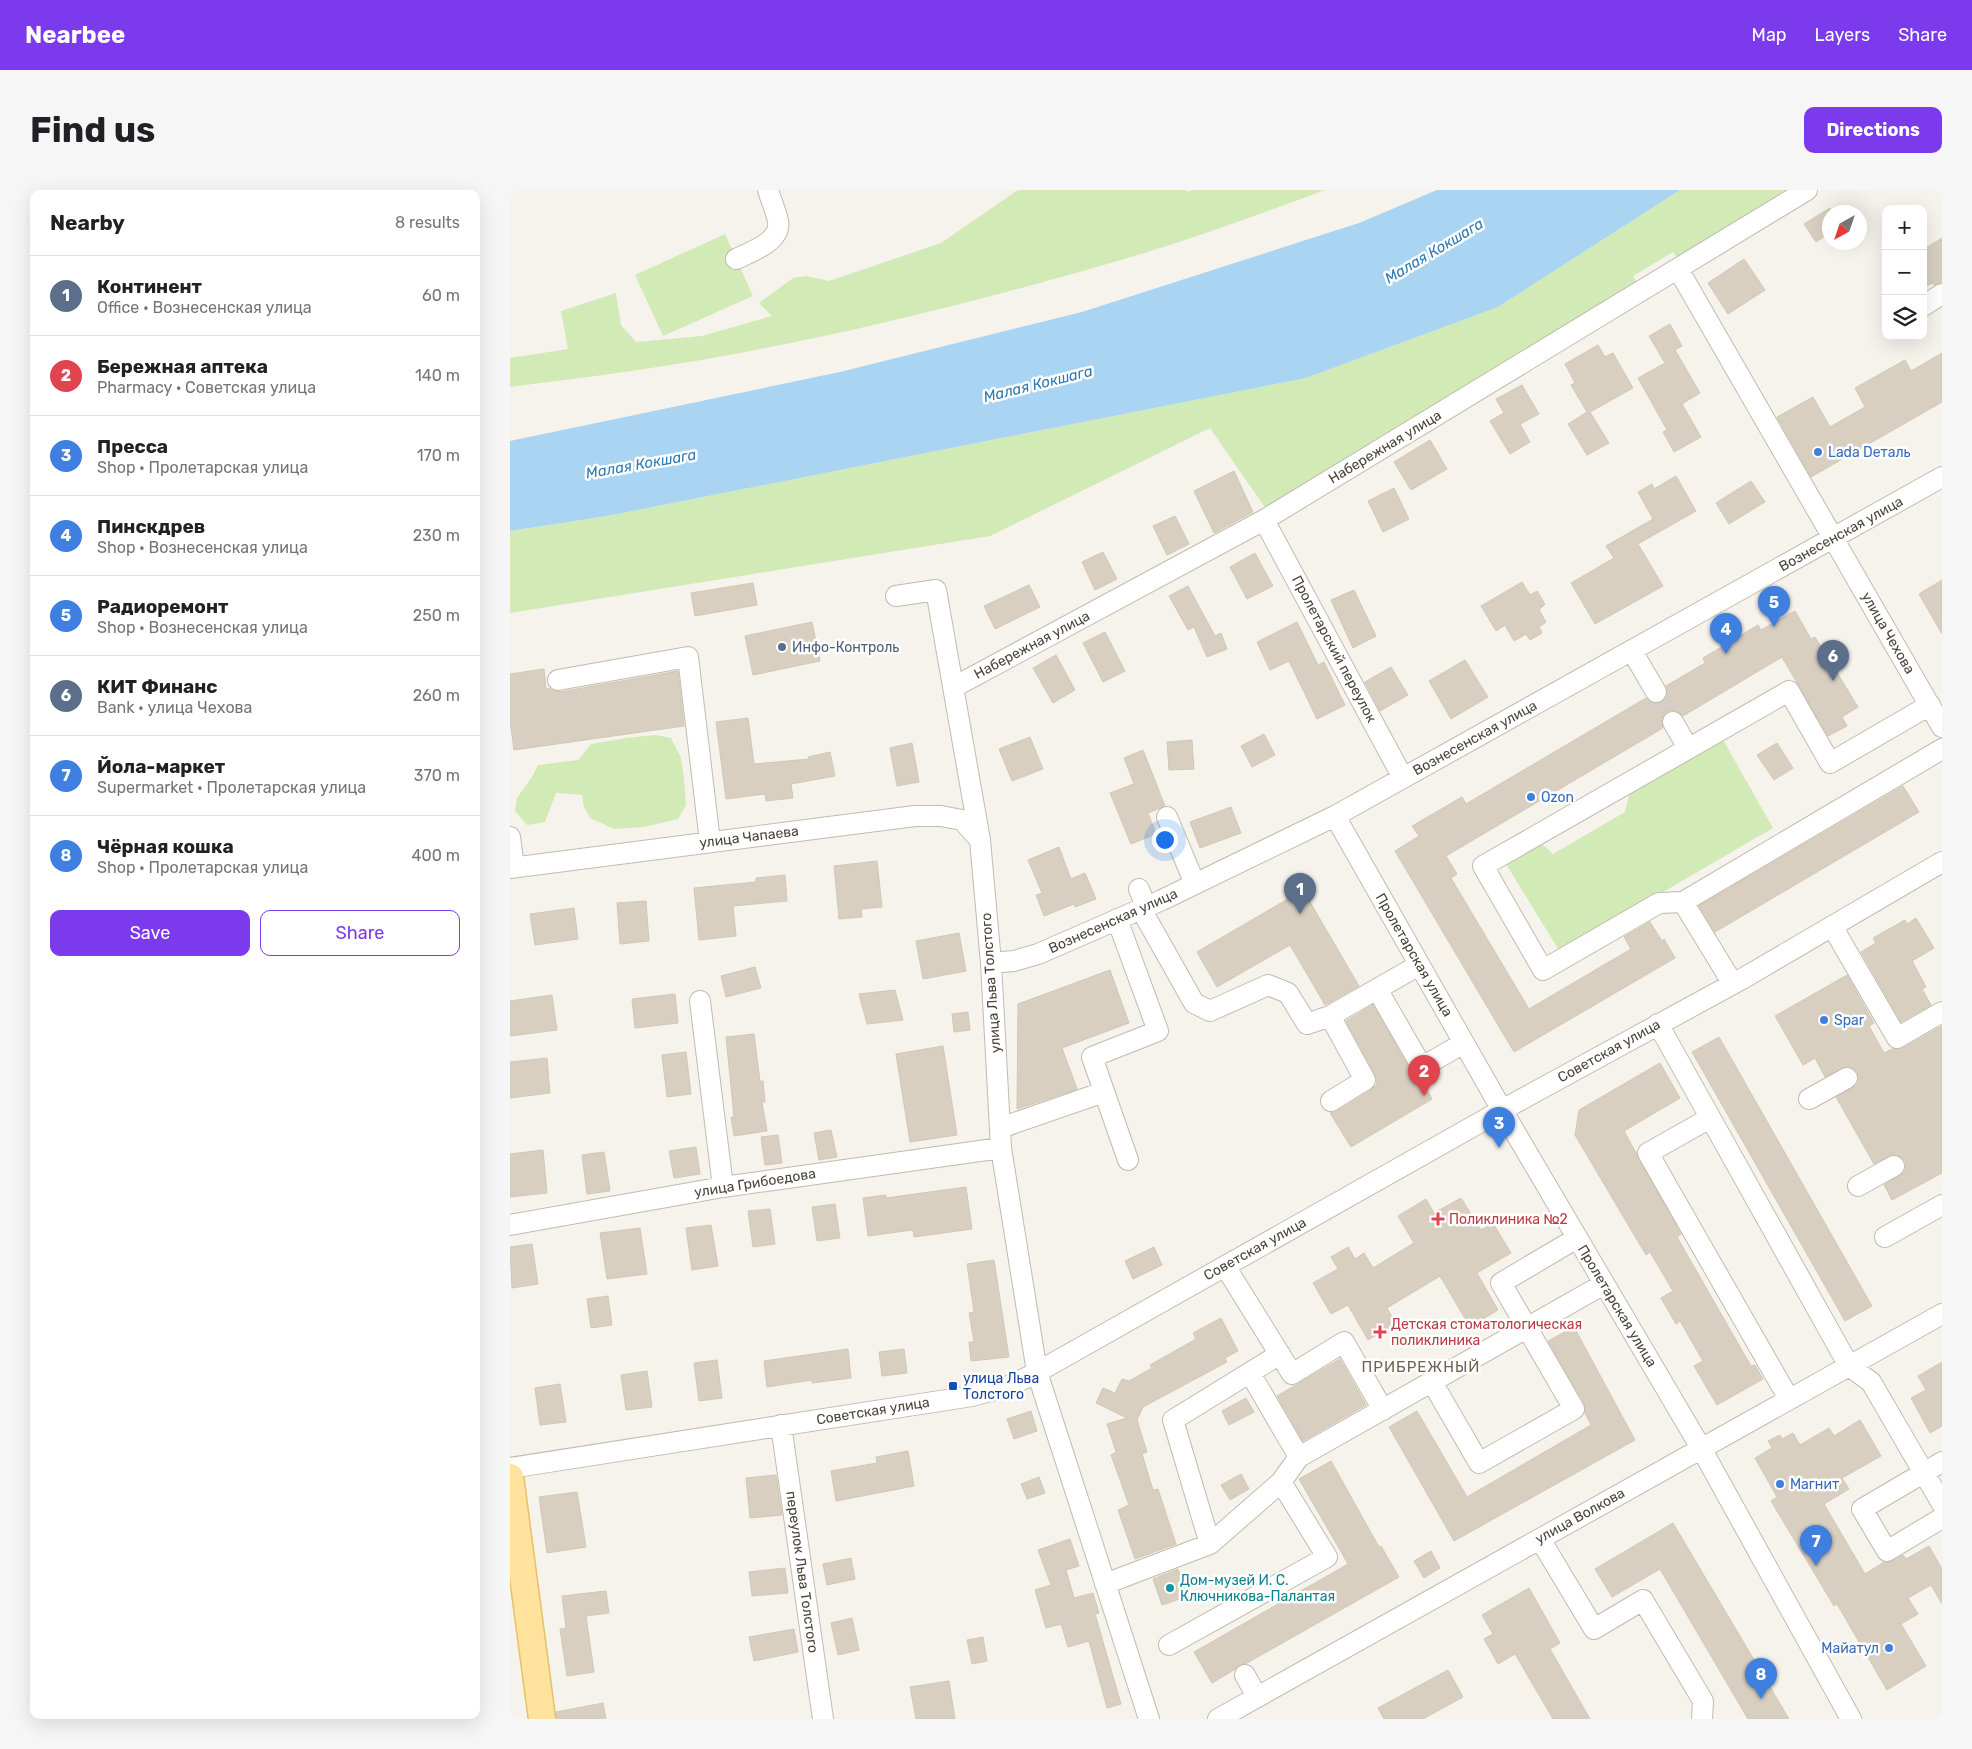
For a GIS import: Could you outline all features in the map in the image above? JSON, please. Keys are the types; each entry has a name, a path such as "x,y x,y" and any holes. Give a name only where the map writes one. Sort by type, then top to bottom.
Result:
{"main road":[{"path":"510,1477 542,1719"}],"street":[{"path":"736,259 762,247 774,236 779,223 768,190"},
{"name":"Набережная улица","path":"954,687 1264,520 1807,190"},
{"name":"улица Чехова","path":"1678,269 1942,727"},
{"path":"1927,303 1942,294"},
{"name":"Вознесенская улица","path":"991,963 1014,961 1038,954 1117,919 1142,901 1195,884 1335,816 1942,477"},
{"name":"Пролетарский переулок","path":"1264,520 1403,778"},
{"name":"улица Льва Толстого","path":"896,596 936,590 980,840 991,963 1001,1148 1037,1372 1149,1719"},
{"path":"1632,651 1656,692"},
{"path":"558,680 688,658 710,842"},
{"path":"1930,706 1830,763 1788,690 1483,866 1543,970 1659,904 1683,902 1942,749"},
{"path":"1673,722 1688,748"},
{"name":"улица Чапаева","path":"512,868 914,816 941,816 962,820 980,840"},
{"name":"Пролетарская улица","path":"1335,816 1502,1110 1702,1448 1852,1719"},
{"path":"1167,817 1195,884"},
{"path":"510,837 512,868"},
{"name":"Советская улица","path":"510,1468 972,1396 1009,1386 1502,1110 1733,984 1942,862"},
{"path":"1142,901 1194,1003 1210,1011 1268,985 1288,993 1307,1024 1330,1016 1419,965"},
{"path":"1683,902 1733,984"},
{"path":"1117,919 1158,1031 1092,1057 1128,1160"},
{"path":"1832,926 1896,1038 1942,1012"},
{"path":"1377,989 1422,1067 1464,1043"},
{"path":"700,1001 723,1187"},
{"path":"1330,1016 1364,1080 1331,1101"},
{"path":"1658,1024 1849,1366 1870,1382 1942,1504"},
{"path":"1809,1099 1847,1078"},
{"path":"1000,1128 1104,1092"},
{"path":"1710,1118 1648,1153 1789,1399"},
{"name":"улица Грибоедова","path":"510,1225 723,1187 1001,1148"},
{"path":"1858,1186 1894,1166"},
{"path":"1885,1237 1942,1205"},
{"path":"1432,1382 1479,1463 1574,1409 1501,1283 1578,1238"},
{"path":"1226,1266 1292,1374 1344,1342 1383,1410"},
{"path":"1105,1584 1210,1544 1282,1482 1299,1457 1604,1284"},
{"name":"улица Волкова","path":"1218,1719 1942,1314"},
{"path":"1210,1544 1174,1420 1280,1354"},
{"path":"1250,1373 1299,1457"},
{"name":"переулок Льва Толстого","path":"781,1425 823,1719"},
{"path":"1942,1462 1862,1509 1887,1551 1942,1518"},
{"path":"1169,1646 1327,1557 1282,1482"},
{"path":"1540,1539 1594,1629 1643,1600 1703,1701 1702,1719"},
{"path":"1245,1675 1257,1697"}],"green space":[{"path":"1018,190 1186,190 1187,192 1193,190 1325,190 1224,227 1147,252 1022,288 923,313 773,347 723,356 510,387 510,358 568,349 561,311 616,293 621,325 636,342 702,336 772,316 759,303 793,278 806,276 829,281 941,243"},
{"path":"1680,190 1799,190 1681,263 1673,252 1633,276 1640,288 1268,512 1210,428 990,536 510,613 510,531 607,516 1306,378 1498,307"},
{"path":"725,234 753,296 663,336 635,275"},
{"path":"656,735 671,738 681,758 686,805 678,819 644,827 614,829 590,818 584,807 582,795 556,793 545,822 527,825 515,811 517,798 538,765 578,760 591,744"},
{"path":"1722,738 1773,828 1560,952 1506,864 1539,841 1553,854 1625,812 1631,788"}],"water":[{"name":"Малая Кокшага","path":"1437,190 1680,190 1498,307 1306,378 607,516 510,531 510,441 840,372 1082,312 1359,223"}],"building":[{"path":"1822,213 1822,238 1816,242 1804,224"},
{"path":"1942,238 1942,282 1927,286 1927,250 1927,247"},
{"path":"1744,259 1765,290 1728,314 1708,283"},
{"path":"1670,324 1682,346 1675,350 1700,393 1682,404 1701,437 1674,452 1663,432 1667,430 1638,378 1665,363 1649,336"},
{"path":"1598,345 1605,357 1613,353 1633,388 1590,412 1609,443 1587,455 1568,424 1587,412 1571,385 1575,383 1565,364"},
{"path":"1942,353 1942,402 1811,477 1777,417 1813,397 1830,427 1865,407 1855,388 1905,360 1911,371"},
{"path":"1522,385 1539,414 1520,424 1530,442 1510,454 1490,421 1504,413 1496,399"},
{"path":"1430,440 1447,469 1411,490 1394,462"},
{"path":"1234,471 1253,512 1214,533 1194,491"},
{"path":"1676,476 1696,511 1638,544 1663,586 1595,624 1571,583 1614,558 1606,546 1653,519 1638,492 1652,484 1654,489"},
{"path":"1751,481 1765,502 1729,524 1716,503"},
{"path":"1394,488 1409,519 1383,532 1368,501"},
{"path":"1175,516 1189,544 1167,555 1153,526"},
{"path":"1103,552 1117,579 1095,590 1082,562"},
{"path":"1255,553 1273,586 1247,599 1230,567"},
{"path":"1942,580 1942,634 1919,594"},
{"path":"1522,582 1530,595 1537,591 1545,604 1539,610 1546,622 1539,627 1542,633 1530,640 1526,634 1514,641 1505,625 1496,631 1481,606"},
{"path":"753,583 757,605 695,616 691,593"},
{"path":"1029,585 1040,607 995,629 984,606"},
{"path":"1188,586 1215,636 1221,633 1227,649 1207,657 1194,627 1188,630 1169,596"},
{"path":"1354,590 1376,636 1353,648 1331,600"},
{"path":"1795,611 1811,639 1815,637 1858,707 1842,717 1847,726 1828,736 1782,657 1683,716 1673,710 1667,712 1661,722 1663,728 1446,856 1457,874 1451,878 1529,1009 1631,949 1624,937 1650,922 1662,941 1664,939 1675,958 1514,1052 1395,851 1419,836 1412,826 1462,797 1466,804 1646,698 1651,702 1662,702 1668,691 1666,686 1705,663 1703,658 1758,625 1761,630"},
{"path":"812,622 820,661 753,675 745,636"},
{"path":"1297,622 1318,665 1324,662 1345,705 1317,719 1289,661 1270,670 1257,642"},
{"path":"1105,632 1125,671 1103,682 1083,643"},
{"path":"1056,655 1075,690 1053,703 1033,668"},
{"path":"1465,660 1488,697 1451,719 1429,681"},
{"path":"1391,667 1408,695 1380,711 1365,682"},
{"path":"544,669 546,688 560,692 678,671 684,726 514,750 510,720 510,674"},
{"path":"748,718 754,764 809,759 808,757 830,752 835,776 791,784 793,798 766,801 765,794 726,799 716,722"},
{"path":"1264,734 1275,755 1252,767 1241,746"},
{"path":"1030,737 1043,769 1012,781 999,749"},
{"path":"1192,740 1194,769 1169,770 1167,742"},
{"path":"912,743 919,782 897,786 890,748"},
{"path":"1777,743 1793,768 1774,780 1757,755"},
{"path":"1143,750 1165,806 1148,813 1156,834 1131,844 1110,793 1134,784 1124,758"},
{"path":"1903,786 1919,812 1715,932 1699,906"},
{"path":"1231,807 1241,833 1200,848 1190,822"},
{"path":"1059,847 1071,879 1085,873 1096,899 1075,907 1074,904 1044,916 1036,895 1042,893 1028,860"},
{"path":"877,861 882,907 861,909 862,917 839,919 834,866"},
{"path":"785,875 787,901 733,906 736,936 699,940 694,888 756,882 756,878"},
{"path":"1303,890 1359,986 1325,1005 1290,945 1217,987 1197,952"},
{"path":"646,901 649,941 620,944 617,903"},
{"path":"574,908 578,939 535,945 530,914"},
{"path":"1916,918 1934,948 1912,961 1926,987 1922,989 1931,1005 1901,1022 1861,952 1876,943 1873,938 1905,920 1907,924"},
{"path":"959,933 966,971 923,979 916,941"},
{"path":"755,967 761,988 726,997 721,976"},
{"path":"1110,970 1129,1023 1062,1048 1077,1089 1017,1109 1018,1004"},
{"path":"1847,975 1874,1023 1869,1026 1884,1053 1892,1049 1903,1048 1942,1026 1942,1173 1892,1200 1884,1185 1904,1172 1906,1167 1905,1161 1900,1156 1894,1154 1874,1164 1836,1097 1857,1085 1859,1079 1857,1072 1847,1066 1825,1077 1815,1058 1803,1065 1775,1016"},
{"path":"895,990 903,1020 867,1024 859,994"},
{"path":"675,994 678,1023 635,1028 632,999"},
{"path":"552,995 557,1030 510,1036 510,1001"},
{"path":"1373,1005 1412,1073 1420,1078 1432,1099 1351,1147 1330,1113 1337,1111 1371,1090 1377,1084 1375,1074 1346,1021"},
{"path":"968,1012 970,1030 954,1032 952,1014"},
{"path":"754,1034 760,1081 763,1081 765,1102 762,1102 767,1131 734,1136 731,1117 734,1117 726,1037"},
{"path":"1719,1037 1872,1306 1845,1321 1692,1052"},
{"path":"943,1046 957,1135 910,1142 896,1054"},
{"path":"686,1052 691,1094 667,1097 662,1055"},
{"path":"547,1058 550,1093 510,1098 510,1062"},
{"path":"1660,1063 1680,1098 1624,1131 1681,1234 1677,1237 1751,1366 1755,1365 1763,1379 1717,1405 1694,1366 1703,1361 1680,1321 1676,1324 1661,1298 1673,1291 1650,1252 1646,1255 1575,1135 1579,1110"},
{"path":"831,1130 837,1157 819,1160 814,1133"},
{"path":"778,1135 782,1163 765,1165 761,1137"},
{"path":"696,1147 700,1174 674,1178 669,1151"},
{"path":"543,1150 547,1193 510,1197 510,1154"},
{"path":"604,1152 610,1191 587,1194 582,1155"},
{"path":"966,1187 972,1229 914,1237 913,1230 868,1236 863,1198 886,1195 886,1198"},
{"path":"1461,1198 1481,1230 1493,1223 1511,1253 1477,1273 1498,1310 1470,1327 1440,1276 1387,1308 1396,1324 1368,1340 1348,1305 1331,1314 1313,1283 1338,1269 1331,1257 1348,1247 1355,1259 1364,1253 1373,1268 1414,1243 1398,1216 1426,1199 1434,1213"},
{"path":"835,1204 840,1238 817,1241 812,1207"},
{"path":"770,1209 775,1244 753,1247 748,1211"},
{"path":"711,1225 718,1266 692,1270 686,1228"},
{"path":"640,1228 647,1274 607,1279 600,1233"},
{"path":"532,1244 538,1284 512,1288 510,1247"},
{"path":"1154,1247 1162,1265 1133,1279 1125,1261"},
{"path":"994,1260 1009,1357 971,1361 969,1342 974,1342 969,1313 974,1312 967,1264"},
{"path":"608,1296 612,1325 591,1328 587,1299"},
{"path":"1221,1318 1238,1351 1225,1358 1227,1362 1143,1407 1137,1420 1147,1452 1142,1454 1153,1490 1158,1489 1176,1544 1135,1559 1118,1510 1129,1505 1111,1455 1116,1452 1107,1424 1127,1418 1096,1403 1103,1388 1115,1393 1122,1379 1129,1381 1152,1368 1150,1365 1196,1339 1193,1333"},
{"path":"1574,1327 1635,1440 1454,1541 1389,1427 1417,1411 1467,1497 1591,1425 1585,1413 1584,1403 1548,1341"},
{"path":"848,1349 851,1378 812,1383 812,1380 767,1387 764,1361"},
{"path":"904,1349 907,1373 882,1376 879,1352"},
{"path":"1340,1359 1366,1405 1303,1441 1277,1396"},
{"path":"717,1360 722,1398 699,1401 694,1363"},
{"path":"1942,1362 1942,1426 1930,1433 1911,1398 1926,1390 1918,1376"},
{"path":"647,1371 652,1407 626,1410 621,1375"},
{"path":"560,1384 566,1422 540,1425 535,1388"},
{"path":"1246,1398 1254,1412 1229,1425 1222,1411"},
{"path":"1031,1411 1037,1431 1014,1439 1007,1419"},
{"path":"1860,1420 1881,1456 1842,1478 1849,1489 1824,1504 1865,1574 1884,1562 1893,1561 1903,1555 1906,1559 1929,1546 1942,1569 1942,1604 1931,1585 1908,1598 1918,1614 1901,1624 1926,1666 1887,1690 1837,1604 1834,1606 1771,1501 1777,1497 1755,1458 1772,1448 1768,1441 1780,1435 1782,1439 1793,1433 1800,1445 1829,1428 1834,1436"},
{"path":"908,1451 914,1486 836,1501 831,1471 877,1463 876,1457"},
{"path":"1331,1461 1379,1547 1381,1546 1399,1577 1247,1663 1239,1665 1212,1683 1194,1652 1348,1564 1299,1479"},
{"path":"1241,1474 1249,1489 1230,1500 1221,1485"},
{"path":"776,1475 782,1515 750,1518 746,1478"},
{"path":"1039,1477 1045,1493 1027,1499 1021,1484"},
{"path":"577,1492 586,1547 547,1553 539,1497"},
{"path":"1673,1523 1789,1719 1748,1719 1660,1569 1612,1597 1595,1569"},
{"path":"1070,1539 1079,1566 1066,1570 1074,1598 1093,1593 1099,1613 1095,1614 1121,1704 1107,1708 1089,1641 1068,1647 1061,1624 1046,1628 1035,1590 1051,1585 1038,1550"},
{"path":"1431,1551 1440,1568 1424,1578 1414,1561"},
{"path":"851,1558 855,1579 827,1585 823,1564"},
{"path":"785,1568 788,1593 752,1596 749,1572"},
{"name":"Дом-музей И. С. Ключникова-Палантая","path":"1178,1569 1188,1596 1162,1605 1153,1579"},
{"path":"1529,1588 1560,1643 1550,1649 1590,1719 1553,1719 1515,1654 1498,1664 1484,1639 1493,1634 1482,1615"},
{"path":"606,1591 609,1613 586,1616 594,1672 567,1676 560,1629 566,1628 562,1596"},
{"path":"852,1618 859,1650 838,1655 831,1623"},
{"path":"794,1629 798,1652 754,1661 749,1637"},
{"path":"983,1637 987,1661 972,1664 967,1640"},
{"path":"1448,1670 1463,1697 1423,1719 1384,1719 1378,1708"},
{"path":"949,1681 955,1719 916,1719 910,1687"},
{"path":"603,1703 606,1719 557,1719 556,1712"}],"tunnel":[{"path":"1656,692 1673,722"}],"place":[{"name":"Lada Dеталь","path":"1818,452"},
{"name":"Радиоремонт","path":"1774,627"},
{"name":"Инфо-Контроль","path":"782,647"},
{"name":"Пинскдрев","path":"1726,654"},
{"name":"КИТ Финанс","path":"1833,681"},
{"name":"Ozon","path":"1531,797"},
{"name":"Континент","path":"1300,914"},
{"name":"Spar","path":"1824,1020"},
{"name":"Бережная аптека","path":"1424,1096"},
{"name":"Пресса","path":"1499,1148"},
{"name":"Поликлиника №2","path":"1438,1219"},
{"name":"Детская стоматологическая поликлиника","path":"1380,1332"},
{"name":"улица Льва Толстого","path":"953,1386"},
{"name":"Магнит","path":"1780,1484"},
{"name":"Йола-маркет","path":"1816,1566"},
{"name":"Дом-музей И. С. Ключникова-Палантая","path":"1170,1588"},
{"name":"Майатул","path":"1889,1648"},
{"name":"Чёрная кошка","path":"1761,1699"}],"district":[{"name":"ПРИБРЕЖНЫЙ","path":"1421,1367"}]}
